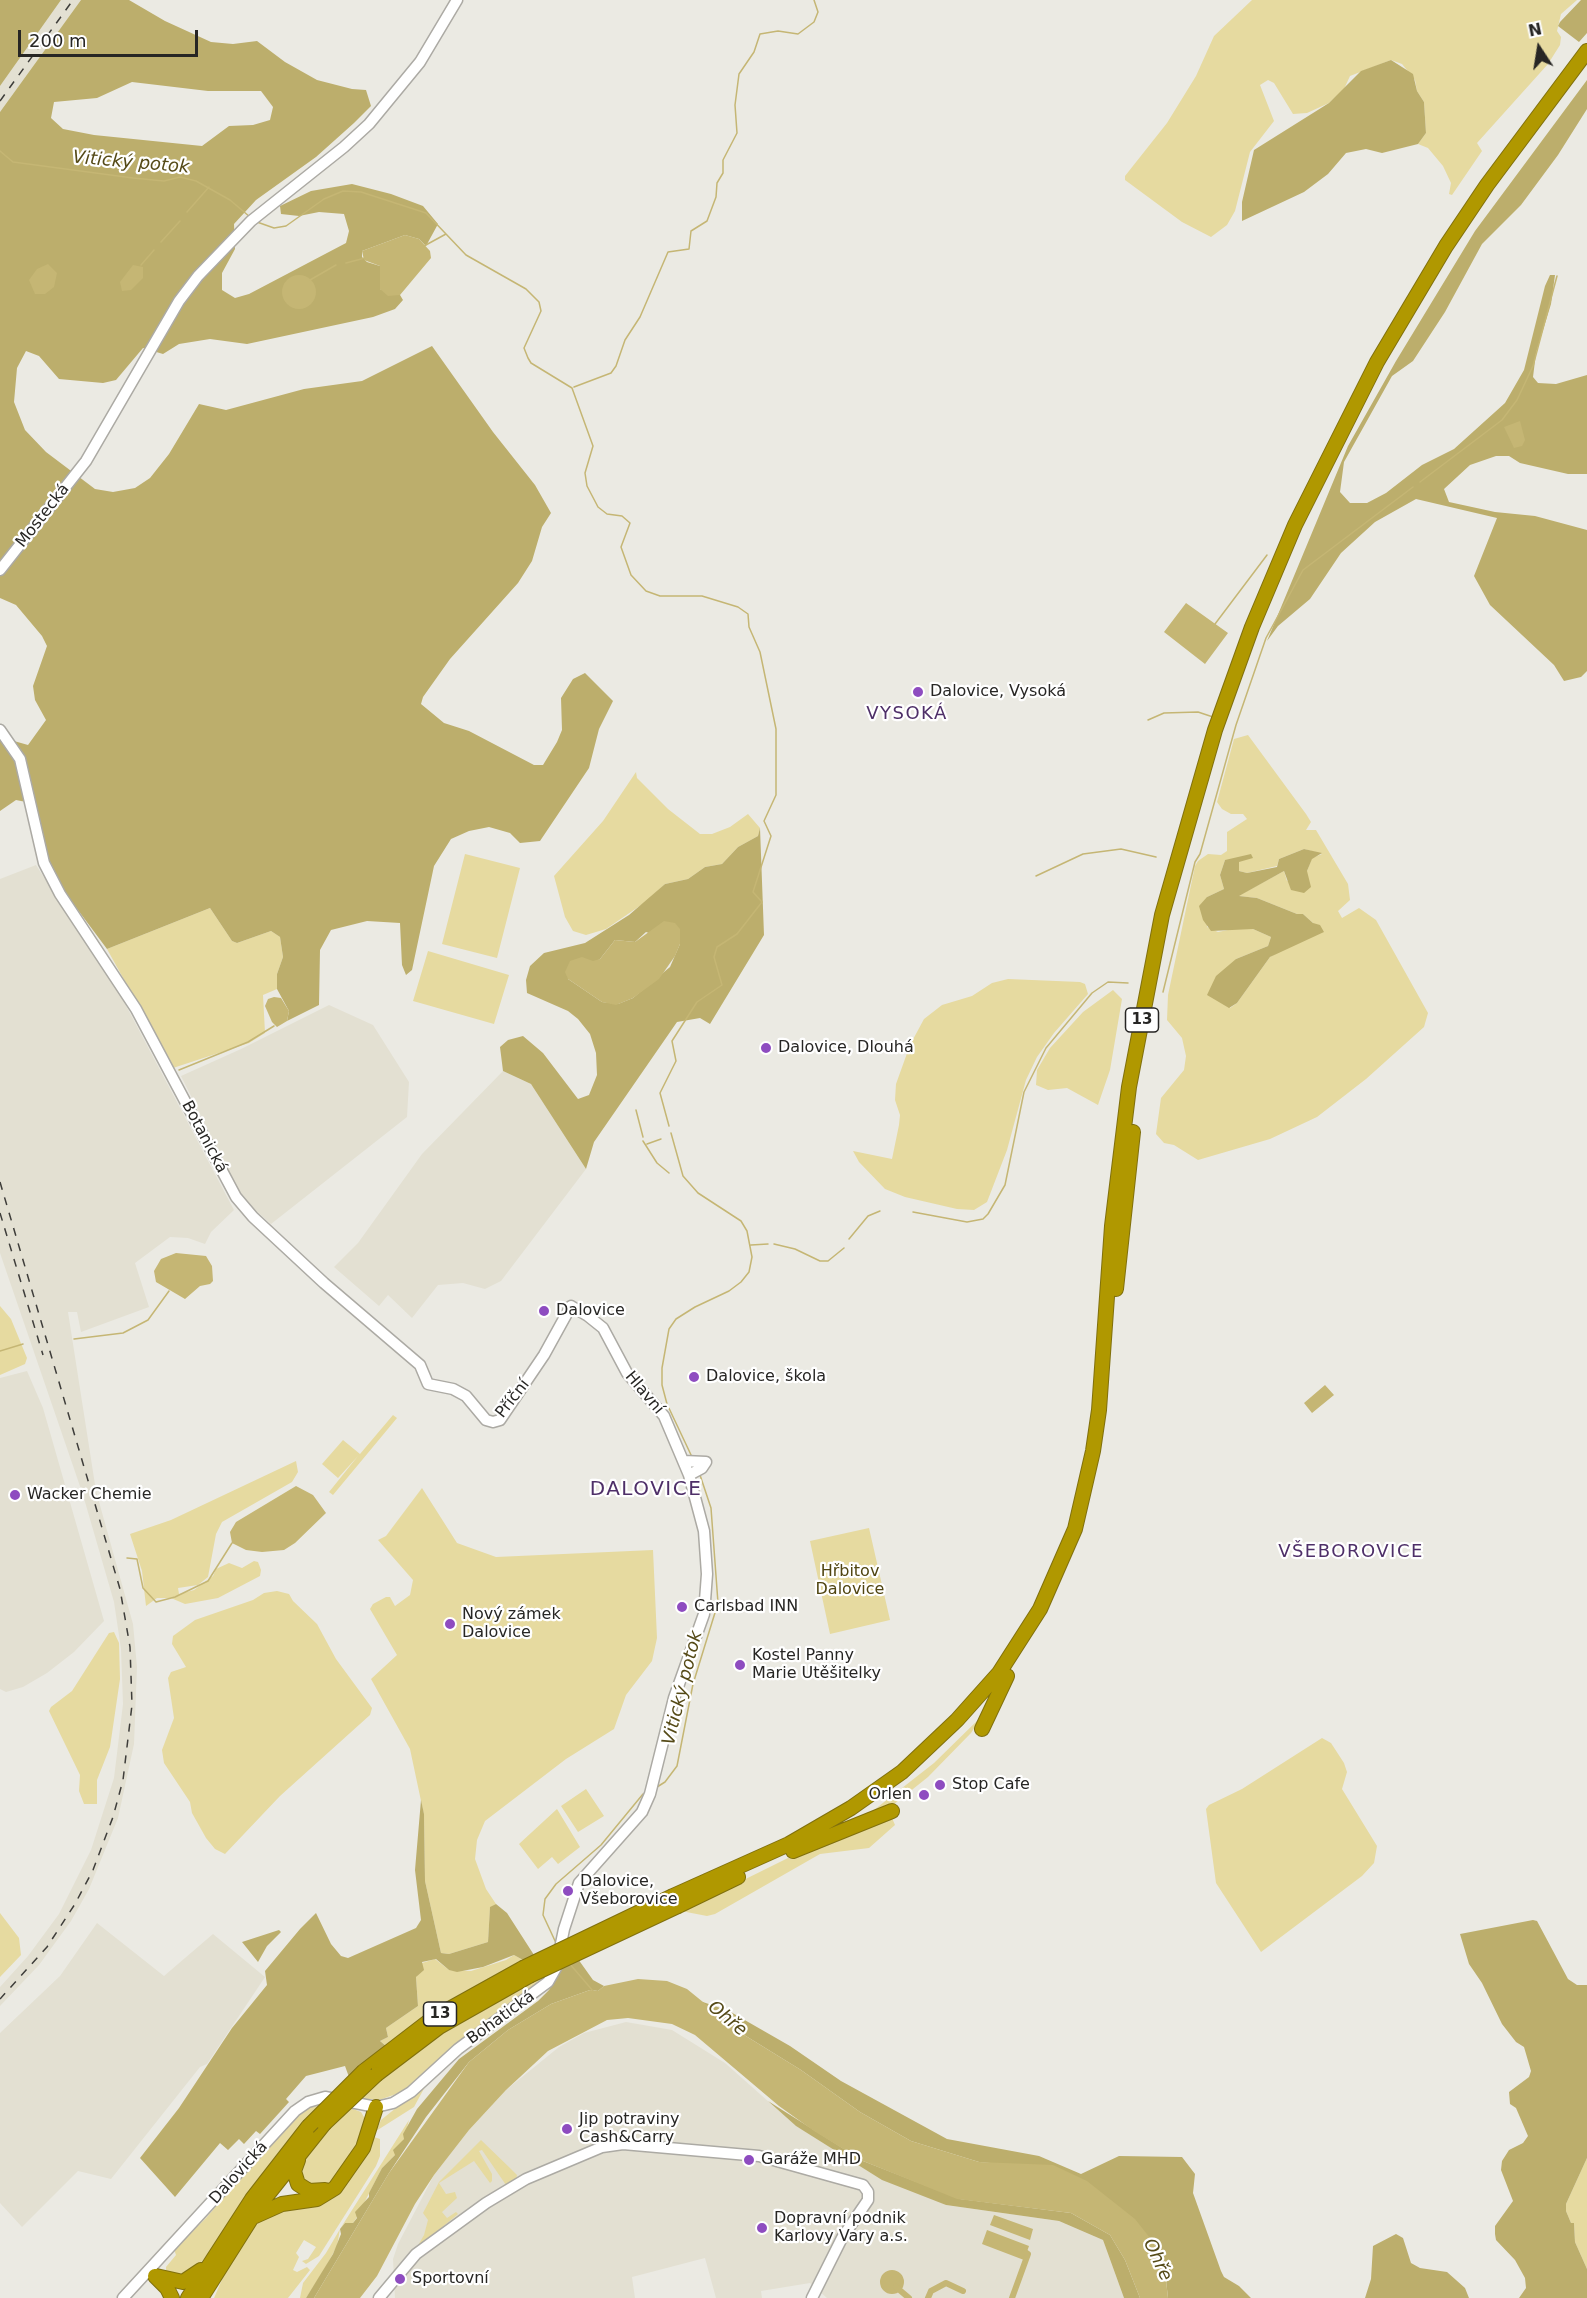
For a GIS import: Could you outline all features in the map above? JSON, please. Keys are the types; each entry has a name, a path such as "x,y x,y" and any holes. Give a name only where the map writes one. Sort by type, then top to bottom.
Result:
{"highway":[{"name":"13","path":"201,2298 252,2199 308,2127 370,2073 526,1972 676,1901 789,1844 851,1808 902,1772 957,1720 999,1673 1040,1609 1075,1529 1093,1451 1099,1410 1112,1226 1126,1110 1162,915 1197,789 1233,680 1295,525 1377,362 1446,246 1487,185 1587,51"},
{"name":"13","path":"676,1901 793,1851 857,1814 908,1777 963,1726 1007,1676 1048,1610 1086,1520 1102,1453 1108,1409 1121,1237 1140,1075 1182,876 1205,792 1244,674 1304,528 1385,366 1493,191 1587,65"},
{"path":"982,1729 1007,1676"},
{"path":"793,1851 892,1811"},
{"name":"13","path":"188,2298 301,2151 370,2073"},
{"path":"251,2218 273,2207 326,2195 346,2175 363,2148 376,2106"},
{"path":"301,2151 294,2175 303,2189 324,2190 346,2175"},
{"path":"152,2274 183,2282 221,2256"},
{"path":"210,2298 221,2256"},
{"path":"152,2274 167,2288 172,2298"}],"street":[{"name":"Mostecká","path":"0,570 86,462 179,301 198,276 251,221 344,147 369,124 420,62 457,0"},
{"name":"Botanická","path":"0,730 20,759 44,863 60,894 136,1009 240,1202 324,1283 420,1365 428,1384"},
{"name":"Příční","path":"428,1384 453,1389 466,1396 486,1420 493,1422 500,1420 544,1355 571,1306"},
{"name":"Hlavní","path":"571,1306 603,1328 627,1373 664,1416 695,1466"},
{"name":"Bohatická","path":"376,2106 403,2098 458,2049 548,1982 556,1968 579,1883 642,1812 650,1794 674,1698 704,1614 707,1574 695,1466"},
{"name":"Dalovická","path":"123,2298 152,2274 255,2158 284,2121 303,2105 325,2097 376,2106"},
{"path":"379,2298 416,2254 486,2203 526,2179 569,2160 602,2147 623,2144 759,2156 866,2187 868,2200 842,2238 812,2298"}],"shaded area":[{"path":"0,0 61,0 0,86"},
{"path":"61,0 81,0 0,112 0,86"},
{"path":"81,0 129,0 165,21 211,42 233,44 257,41 285,62 317,80 352,89 366,90 371,106 316,157 256,200 234,224 235,249 222,273 222,290 235,298 249,294 346,243 349,231 344,214 319,212 299,216 281,214 280,206 311,191 352,184 391,194 423,206 438,224 426,246 419,239 405,235 362,251 362,257 367,262 380,266 380,289 400,295 403,300 395,309 373,317 247,344 210,339 179,344 163,354 143,348 116,380 103,383 59,379 39,356 26,351 17,368 14,402 25,430 46,452 95,489 113,492 135,488 150,478 169,454 199,404 226,410 304,389 362,381 432,346 493,432 535,485 551,513 542,527 532,561 518,583 450,659 423,697 421,704 444,723 469,731 534,765 543,765 562,730 561,698 573,679 585,673 613,701 599,729 589,768 540,841 520,843 510,833 489,827 469,831 451,839 434,866 412,970 406,975 402,965 400,923 367,921 331,930 320,950 319,1005 287,1021 289,1011 277,989 277,974 283,957 280,937 271,931 237,943 232,941 210,908 107,949 66,894 48,862 36,804 16,800 0,811 0,737 28,745 46,720 35,700 33,686 47,646 42,636 16,605 0,598 0,112","holes":["132,82 208,91 261,91 273,107 270,120 253,125 229,126 202,146 94,135 63,129 51,118 54,102 97,98"]},
{"path":"1581,0 1587,0 1587,33 1579,42 1558,26"},
{"path":"1391,60 1413,74 1417,91 1424,102 1426,133 1418,144 1382,153 1366,149 1346,153 1328,174 1304,192 1242,221 1242,202 1254,150 1329,103 1361,71"},
{"path":"1587,80 1587,109 1558,155 1521,205 1482,244 1445,312 1413,361 1392,376 1344,462 1340,492 1350,503 1367,503 1386,493 1422,465 1454,449 1505,403 1524,370 1545,286 1550,275 1555,275 1551,304 1536,353 1533,377 1538,383 1556,384 1587,375 1587,474 1568,474 1520,463 1509,456 1496,456 1470,465 1444,489 1449,502 1495,512 1535,516 1587,530 1587,671 1581,677 1564,681 1554,665 1490,605 1474,576 1497,518 1416,499 1375,522 1341,553 1310,599 1278,626 1267,641 1348,446 1396,361 1475,231"},
{"path":"760,828 764,935 710,1024 700,1018 677,1022 594,1142 586,1169 531,1084 503,1071 500,1047 508,1040 523,1036 543,1053 578,1099 589,1095 597,1075 596,1053 590,1034 578,1019 568,1011 527,993 526,980 530,966 544,953 585,943 629,915 665,884 688,879 705,867 722,864 738,847 758,836","holes":["646,932 680,944 670,967 633,998 618,1004 602,1002 568,979 600,959 615,940 635,942"]},
{"path":"1304,849 1322,853 1312,859 1307,871 1311,887 1304,893 1291,890 1284,871 1239,896 1257,898 1297,914 1303,914 1313,923 1320,925 1324,932 1270,957 1237,1003 1229,1008 1207,995 1216,976 1236,959 1268,946 1271,937 1253,929 1211,931 1203,920 1199,906 1207,897 1224,889 1220,875 1225,860 1251,854 1253,858 1239,862 1239,871 1247,873 1277,867 1279,859"},
{"path":"36,865 122,998 234,1210 211,1232 205,1244 188,1238 170,1237 135,1263 149,1307 81,1332 77,1312 68,1312 96,1491 133,1624 137,1667 134,1744 118,1818 89,1889 71,1921 39,1965 0,2006 0,1987 28,1956 59,1914 91,1850 114,1778 123,1704 121,1649 114,1602 83,1495 0,1253 0,879"},
{"path":"329,1005 373,1025 409,1082 407,1117 271,1224 245,1201 238,1190 181,1076"},
{"path":"503,1071 531,1084 586,1169 501,1281 485,1289 463,1283 438,1285 412,1318 388,1295 379,1306 334,1267 358,1243 422,1154"},
{"path":"27,1371 43,1408 104,1621 74,1652 47,1673 23,1687 6,1692 0,1689 0,1378"},
{"path":"421,1800 424,1814 425,1881 441,1953 449,1954 488,1942 490,1907 496,1904 507,1913 534,1955 523,1960 514,1955 483,1967 457,1972 449,1970 436,1959 422,1962 424,1970 416,1977 418,2006 386,2028 388,2037 380,2041 386,2046 349,2077 345,2066 306,2076 286,2099 289,2102 260,2134 256,2131 244,2144 239,2139 228,2150 220,2143 175,2197 140,2158 179,2108 232,2028 267,1985 265,1971 300,1929 316,1913 331,1944 341,1956 348,1958 416,1928 421,1920 415,1870"},
{"path":"1537,1921 1568,1979 1577,1985 1587,1985 1587,2158 1566,2204 1566,2211 1571,2223 1574,2223 1575,2242 1587,2269 1587,2298 1519,2298 1526,2288 1525,2278 1515,2260 1496,2240 1495,2234 1495,2226 1513,2201 1501,2170 1502,2161 1509,2150 1523,2143 1528,2136 1516,2108 1510,2104 1509,2092 1529,2077 1531,2071 1524,2047 1516,2042 1502,2024 1482,1983 1469,1964 1460,1934"},
{"path":"97,1923 164,1976 213,1934 265,1977 207,2064 200,2067 111,2179 78,2171 22,2227 0,2203 0,2033 60,1976"},
{"path":"279,1930 281,1932 267,1946 258,1962 242,1942"},
{"path":"578,1959 593,1980 604,1986 598,1991 590,1990 551,2004 508,2030 469,2062 426,2117 389,2173 314,2298 306,2298 333,2254 341,2234 340,2229 345,2223 353,2223 357,2218 355,2212 369,2197 382,2168 395,2155 393,2150 404,2139 403,2134 417,2109 459,2059 538,2001 549,1990 564,1966"},
{"path":"700,2001 729,2011 790,2046 841,2081 947,2139 1039,2156 1081,2174 1119,2156 1182,2157 1195,2174 1193,2193 1221,2271 1224,2277 1239,2286 1251,2298 1168,2298 1166,2280 1154,2243 1012,2165 979,2162 911,2141 860,2112 801,2070 741,2033"},
{"path":"626,2022 672,2030 725,2063 796,2126 946,2205 1059,2221 1103,2240 1124,2298 827,2298 810,2283 761,2291 762,2298 716,2298 705,2258 632,2277 635,2298 395,2298 393,2259 398,2244 434,2175 469,2130 506,2090 559,2047 584,2033"},
{"path":"768,2101 863,2161 960,2199 1071,2213 1110,2235 1125,2260 1140,2298 1124,2298 1103,2240 1059,2221 946,2205 882,2180 796,2126"},
{"path":"1396,2234 1403,2238 1411,2263 1420,2268 1447,2272 1465,2288 1469,2298 1365,2298 1371,2279 1373,2246"}],"green space":[{"path":"1252,0 1577,0 1561,14 1557,31 1561,37 1560,45 1548,64 1477,143 1482,151 1452,195 1449,194 1451,183 1443,166 1428,148 1418,144 1426,133 1424,102 1417,91 1415,80 1402,64 1391,60 1350,76 1344,89 1329,103 1307,113 1293,114 1274,83 1268,80 1260,85 1274,121 1250,152 1235,211 1227,225 1211,237 1182,222 1125,180 1125,176 1167,123 1196,76 1214,36"},
{"path":"1248,735 1306,814 1311,822 1306,830 1316,830 1348,884 1350,900 1338,911 1342,918 1359,908 1376,920 1428,1013 1424,1027 1366,1079 1317,1117 1270,1139 1198,1160 1174,1145 1164,1143 1156,1134 1161,1098 1184,1070 1186,1056 1182,1038 1167,1020 1168,995 1195,866 1208,854 1221,855 1227,851 1227,832 1247,819 1243,814 1231,814 1222,809 1217,802 1234,739","holes":["1304,849 1322,854 1312,858 1307,871 1287,881 1284,871 1238,896 1257,898 1297,914 1303,914 1313,923 1289,946 1270,957 1237,1003 1230,1008 1236,959 1268,946 1271,937 1253,929 1238,928 1218,932 1207,927 1207,897 1224,889 1220,875 1225,860 1239,862 1239,871 1247,873 1277,866 1279,859"]},
{"path":"636,772 637,778 668,809 700,834 712,834 730,827 748,814 760,828 758,836 738,847 722,864 705,867 688,879 665,884 647,901 606,929 586,935 573,931 565,917 554,876 603,821"},
{"path":"465,854 520,868 497,958 442,944"},
{"path":"210,908 232,941 237,943 271,931 280,937 283,957 277,974 277,989 263,995 265,1033 249,1043 173,1068 107,949"},
{"path":"428,951 509,975 494,1024 413,1001"},
{"path":"1008,979 1080,982 1085,984 1088,994 1054,1033 1037,1057 1026,1080 1007,1150 987,1202 974,1210 957,1209 905,1197 885,1189 859,1162 853,1151 892,1159 900,1115 895,1100 896,1084 910,1045 924,1019 942,1005 972,996 992,983"},
{"path":"1113,990 1122,999 1110,1070 1098,1105 1067,1088 1048,1090 1036,1085 1037,1070 1050,1048 1083,1012"},
{"path":"0,1306 11,1319 27,1358 25,1364 0,1375"},
{"path":"393,1415 397,1418 333,1495 329,1492 358,1456 338,1478 322,1464 343,1440 360,1454"},
{"path":"296,1461 298,1472 292,1482 222,1522 216,1534 208,1577 198,1585 178,1588 179,1594 194,1590 213,1576 216,1569 229,1563 242,1568 254,1561 258,1562 261,1570 260,1576 218,1598 185,1604 171,1598 157,1598 146,1606 142,1571 130,1534 171,1520"},
{"path":"422,1488 457,1543 496,1557 653,1550 657,1638 652,1661 626,1695 614,1729 566,1759 485,1821 477,1840 475,1859 486,1889 496,1904 490,1908 488,1942 449,1954 441,1953 425,1881 424,1815 410,1749 371,1679 397,1655 370,1609 373,1604 386,1597 390,1597 395,1606 410,1595 413,1580 378,1540 386,1536"},
{"name":"Hřbitov Dalovice","path":"869,1528 890,1620 830,1634 810,1541"},
{"path":"277,1591 289,1594 293,1601 317,1624 336,1659 372,1708 370,1715 280,1796 225,1854 215,1849 206,1838 192,1813 190,1802 164,1763 162,1750 174,1718 168,1678 171,1672 186,1667 172,1644 173,1636 195,1620 253,1600 264,1593"},
{"path":"114,1632 119,1643 120,1679 110,1747 97,1780 97,1804 84,1804 79,1791 80,1775 49,1711 72,1691 109,1633"},
{"path":"982,1716 971,1733 928,1777 893,1805 865,1817 934,1763"},
{"path":"1322,1738 1331,1743 1344,1763 1347,1772 1342,1789 1377,1846 1374,1863 1362,1876 1261,1952 1216,1883 1206,1809 1209,1805 1242,1789"},
{"path":"586,1789 604,1816 578,1832 561,1806"},
{"path":"557,1809 580,1847 558,1864 552,1857 538,1869 519,1844"},
{"path":"892,1818 895,1825 869,1848 820,1854 715,1914 707,1916 681,1911 790,1857"},
{"path":"0,1913 19,1938 21,1955 0,1977"},
{"path":"514,1955 523,1960 440,2005 385,2045 380,2041 388,2037 386,2028 418,2006 416,1977 422,1963 435,1959 449,1970 471,1971 506,1960"},
{"path":"550,1972 547,1978 402,2092 379,2100 358,2098 423,2043"},
{"path":"427,2083 414,2107 376,2131 381,2120"},
{"path":"315,2103 324,2104 196,2269 186,2277 166,2272 166,2267 176,2255 174,2249 206,2218 292,2118"},
{"path":"348,2107 361,2112 367,2122 349,2163 329,2184 307,2187 297,2168"},
{"path":"409,2120 404,2139 395,2155 382,2168 357,2217 353,2223 345,2223 340,2229"},
{"path":"374,2137 380,2139 380,2156 376,2166 319,2256 306,2264 302,2261 308,2259 316,2247 304,2240 296,2253 299,2257 293,2270 297,2272 307,2267 310,2270 288,2298 214,2298 227,2268 258,2220 267,2212 308,2208"},
{"path":"481,2140 517,2175 516,2180 506,2185 482,2150 479,2151 492,2174 492,2181 490,2183 474,2161 439,2183 446,2194 455,2192 457,2198 442,2212 447,2218 456,2212 458,2214 416,2249 424,2235 428,2220 423,2213 439,2182"},
{"path":"1587,2158 1587,2269 1575,2242 1574,2223 1571,2223 1566,2204"},
{"path":"340,2229 337,2246 323,2272 306,2298 300,2298 303,2283 326,2253"}],"water":[{"path":"405,235 419,239 430,251 431,258 400,295 388,296 380,289 380,266 364,260 362,251"},
{"path":"48,264 57,273 54,287 45,294 35,294 29,280 37,269"},
{"path":"133,265 143,267 143,278 131,290 122,291 120,282"},
{"path":"299,275 311,280 316,292 311,304 299,309 287,304 282,292 287,280"},
{"path":"1520,421 1525,440 1522,446 1514,448 1504,427"},
{"path":"1186,603 1228,633 1205,664 1164,632"},
{"path":"664,921 675,923 680,929 680,944 675,956 659,979 633,998 616,1005 602,1002 568,979 565,972 570,961 582,957 593,961 600,959 615,940 635,942"},
{"path":"281,998 289,1011 287,1021 277,1027 272,1022 265,1006 268,999"},
{"path":"176,1253 206,1256 212,1266 213,1281 200,1286 185,1299 156,1282 154,1271 161,1259"},
{"path":"1325,1385 1334,1395 1312,1413 1304,1403"},
{"path":"296,1486 313,1495 326,1513 295,1543 284,1550 262,1552 246,1550 232,1543 230,1532 236,1522"},
{"name":"Ohře","path":"638,1979 667,1981 687,1989 741,2033 801,2070 860,2112 911,2141 979,2162 1053,2165 1087,2181 1135,2219 1154,2243 1166,2280 1168,2298 1140,2298 1125,2260 1110,2235 1071,2213 957,2199 863,2161 779,2106 695,2035 672,2024 628,2018 607,2020 548,2051 506,2090 469,2130 434,2175 415,2204 377,2276 360,2298 314,2298 389,2173 469,2062 508,2030 551,2004 590,1990 598,1991 604,1986"},
{"path":"994,2215 1033,2229 1030,2240 990,2225"},
{"path":"987,2230 1029,2246 1024,2260 982,2244"},
{"path":"892,2270 901,2273 904,2282 901,2291 892,2294 883,2291 880,2282 883,2273"}],"waterway":[{"path":"574,387 611,373 616,366 625,340 640,317 668,252 689,249 691,231 707,221 716,197 717,183 723,173 723,160 737,133 735,105 739,74 754,52 760,34 778,31 798,34 814,22 818,12 814,0"},
{"name":"Vitický potok","path":"0,151 13,162 133,178 164,181 180,177 196,181 230,200 250,217"},
{"path":"187,212 209,187"},
{"name":"Vitický potok","path":"257,222 274,228 286,226 324,199 343,191 361,192 426,213 466,255 526,289 539,302 541,311 524,348 531,363 572,388 593,446 585,473 587,486 598,507 607,514 622,516 630,523 621,547 631,575 646,591 660,596 702,596 738,607 748,614 749,627 760,652 776,729 776,795 764,821 771,836 753,892 762,902 737,934 717,947 714,957 722,985 697,1002 672,1041 676,1061 660,1093 669,1126"},
{"path":"161,242 180,221"},
{"path":"424,246 446,234"},
{"path":"141,265 154,250"},
{"path":"346,263 365,258"},
{"path":"310,280 336,265"},
{"path":"1420,482 1502,420 1517,400 1533,366 1557,276"},
{"path":"1163,992 1195,862 1200,854 1236,725 1266,638 1303,570 1413,487"},
{"path":"1215,624 1267,555"},
{"path":"1148,720 1164,713 1198,712 1213,717"},
{"path":"1036,876 1083,854 1121,849 1156,857"},
{"path":"913,1212 967,1222 983,1219 988,1214 1005,1185 1024,1092 1046,1048 1092,993 1108,982 1128,983"},
{"path":"179,1070 248,1042 274,1026"},
{"path":"636,1110 643,1137"},
{"name":"Vitický potok","path":"671,1133 683,1176 698,1193 741,1221 747,1231 752,1257 749,1272 741,1282 729,1291 676,1319 669,1329 662,1368 662,1385 667,1404 692,1457"},
{"path":"647,1144 661,1139"},
{"path":"643,1141 657,1163 669,1173"},
{"path":"849,1239 868,1216 880,1211"},
{"path":"751,1245 768,1244"},
{"path":"774,1244 795,1249 820,1261 828,1261 844,1248"},
{"path":"74,1339 123,1333 148,1320 169,1291"},
{"path":"0,1351 23,1344"},
{"name":"Vitický potok","path":"657,1787 665,1782 677,1766 693,1684 718,1603 711,1508 700,1475"},
{"path":"127,1558 137,1559 143,1588 156,1602 175,1597 208,1581 232,1543"},
{"name":"Vitický potok","path":"556,1943 543,1915 545,1899 556,1884 601,1845 643,1794"},
{"name":"Vitický potok","path":"569,1963 593,1991"},
{"path":"1012,2298 1028,2254 1025,2252"},
{"path":"928,2298 931,2291 946,2283 963,2291"},
{"path":"896,2287 909,2298"}],"railway":[{"path":"0,101 73,0"},
{"path":"0,1182 120,1589 130,1647 132,1705 123,1780 113,1817 93,1870 75,1904 47,1947 0,1999"},
{"path":"0,1213 43,1355"}],"place":[{"name":"Dalovice, Vysoká","path":"918,692"},
{"name":"Dalovice, Dlouhá","path":"766,1048"},
{"name":"Dalovice","path":"544,1311"},
{"name":"Dalovice, škola","path":"694,1377"},
{"name":"Wacker Chemie","path":"15,1495"},
{"name":"Carlsbad INN","path":"682,1607"},
{"name":"Nový zámek Dalovice","path":"450,1624"},
{"name":"Kostel Panny Marie Utěšitelky","path":"740,1665"},
{"name":"Stop Cafe","path":"940,1785"},
{"name":"Orlen","path":"924,1795"},
{"name":"Dalovice, Všeborovice","path":"568,1891"},
{"name":"Jip potraviny Cash&Carry","path":"567,2129"},
{"name":"Garáže MHD","path":"749,2160"},
{"name":"Dopravní podnik Karlovy Vary a.s.","path":"762,2228"},
{"name":"Sportovní","path":"400,2279"}],"district":[{"name":"VYSOKÁ","path":"907,714"},
{"name":"DALOVICE","path":"646,1490"},
{"name":"VŠEBOROVICE","path":"1351,1552"}]}
